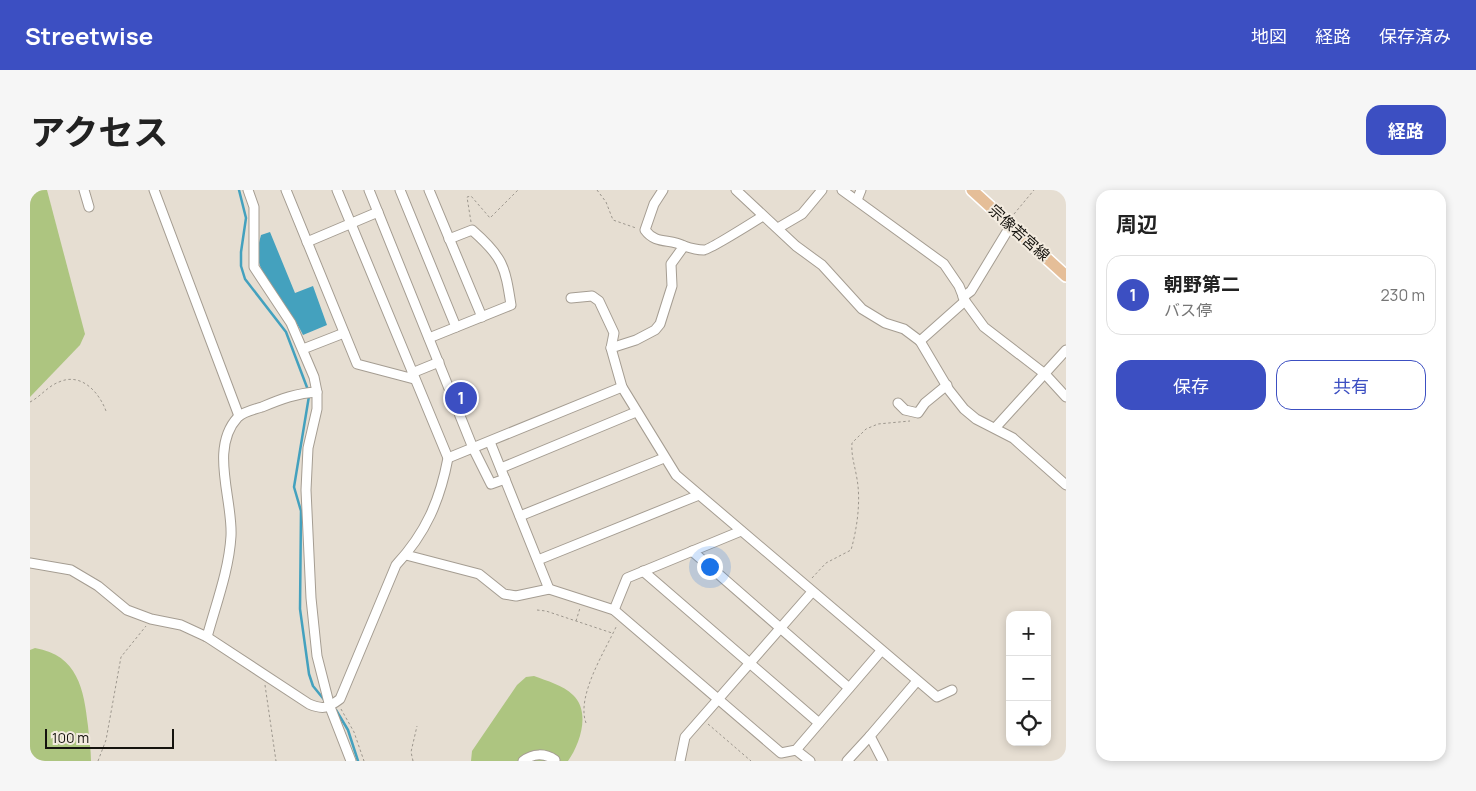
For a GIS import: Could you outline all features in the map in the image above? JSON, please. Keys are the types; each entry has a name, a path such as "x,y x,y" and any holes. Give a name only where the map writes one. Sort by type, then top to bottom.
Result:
{"main road":[{"name":"宗像若宮線","path":"972,190 1066,276"}],"street":[{"path":"84,190 89,207"},
{"path":"154,190 239,416"},
{"path":"248,190 254,207 254,267 292,323 317,392 317,409 308,448 308,530 311,598 317,656 351,761"},
{"path":"286,190 357,364 413,376 439,362"},
{"path":"30,563 71,570 98,586 127,610 151,620 181,625 207,636 265,677 309,704 321,709 333,705 340,699 396,565 406,555 429,519 441,492 448,458 337,190"},
{"path":"369,190 473,448 491,484 505,479"},
{"path":"400,190 456,327"},
{"path":"429,190 482,317"},
{"path":"663,190 654,204 645,230 650,238 657,240 678,242 684,246 705,250 726,236 740,232 763,216"},
{"path":"736,190 796,246 822,265 862,309 885,323 904,329 920,341 964,409 976,419 996,427 1013,438 1066,485"},
{"path":"778,228 802,214 822,190"},
{"path":"842,190 944,264 964,299 984,327 1045,374 1066,397"},
{"path":"857,200 861,190"},
{"path":"307,242 378,212"},
{"path":"920,341 971,291 1010,224"},
{"path":"429,338 511,306 507,276 493,248 472,230 449,239"},
{"path":"611,348 636,340 655,330 660,324 672,286 671,264 684,246"},
{"path":"571,298 592,296 599,301 614,333 611,348 622,387 676,475 937,698 952,690"},
{"path":"303,349 344,333"},
{"path":"996,427 1066,350"},
{"path":"898,403 905,410 918,413 925,403 947,385"},
{"path":"448,458 622,387"},
{"path":"207,636 222,585 231,538 231,510 225,482 224,445 232,426 239,416 297,393 317,392"},
{"path":"501,468 636,412"},
{"path":"490,442 549,589"},
{"path":"520,516 664,458"},
{"path":"538,560 699,495"},
{"path":"618,613 626,578 741,531"},
{"path":"692,551 849,688"},
{"path":"406,555 478,574 504,594 516,596 549,589 618,613 781,753 796,750 881,651"},
{"path":"643,571 819,723"},
{"path":"680,761 686,737 781,628 808,589"},
{"path":"848,761 917,681"},
{"path":"870,736 883,761"},
{"path":"796,750 810,761"},
{"path":"523,761 529,756 540,755 555,760"}],"path":[{"path":"472,230 467,197 471,196 490,218 518,190"},
{"path":"597,190 606,202 612,220 645,230"},
{"path":"1010,224 1034,190"},
{"path":"1063,190 1066,193"},
{"path":"30,402 59,382 70,380 93,387 102,398 106,411"},
{"path":"808,589 826,563 851,550 858,497 851,452 852,443 866,429 878,424 910,421 918,413"},
{"path":"576,621 582,600"},
{"path":"537,610 546,611 613,634"},
{"path":"586,724 584,716 586,689 613,634 618,613"},
{"path":"98,761 106,740 121,657 151,620"},
{"path":"265,677 276,761"},
{"path":"333,705 349,720 364,761"},
{"path":"702,719 751,761"},
{"path":"412,761 411,752 417,726"}],"green space":[{"path":"30,190 47,190 85,334 80,345 30,397"},
{"path":"35,648 61,658 70,666 76,676 84,700 91,761 30,761 30,650"},
{"path":"534,676 565,689 573,695 582,710 580,737 568,761 471,761 472,751 517,685 526,677"}],"water":[{"path":"270,232 295,293 313,286 327,325 303,335 271,287 258,258 258,246 261,235"}],"waterway":[{"path":"239,190 246,218 241,252 241,266 245,279 286,332 308,390"},
{"path":"309,396 294,487 301,511 300,609 309,674 313,686 326,702"},
{"path":"336,710 348,730 358,761"}],"place":[{"name":"朝野第二","path":"461,398"}]}
